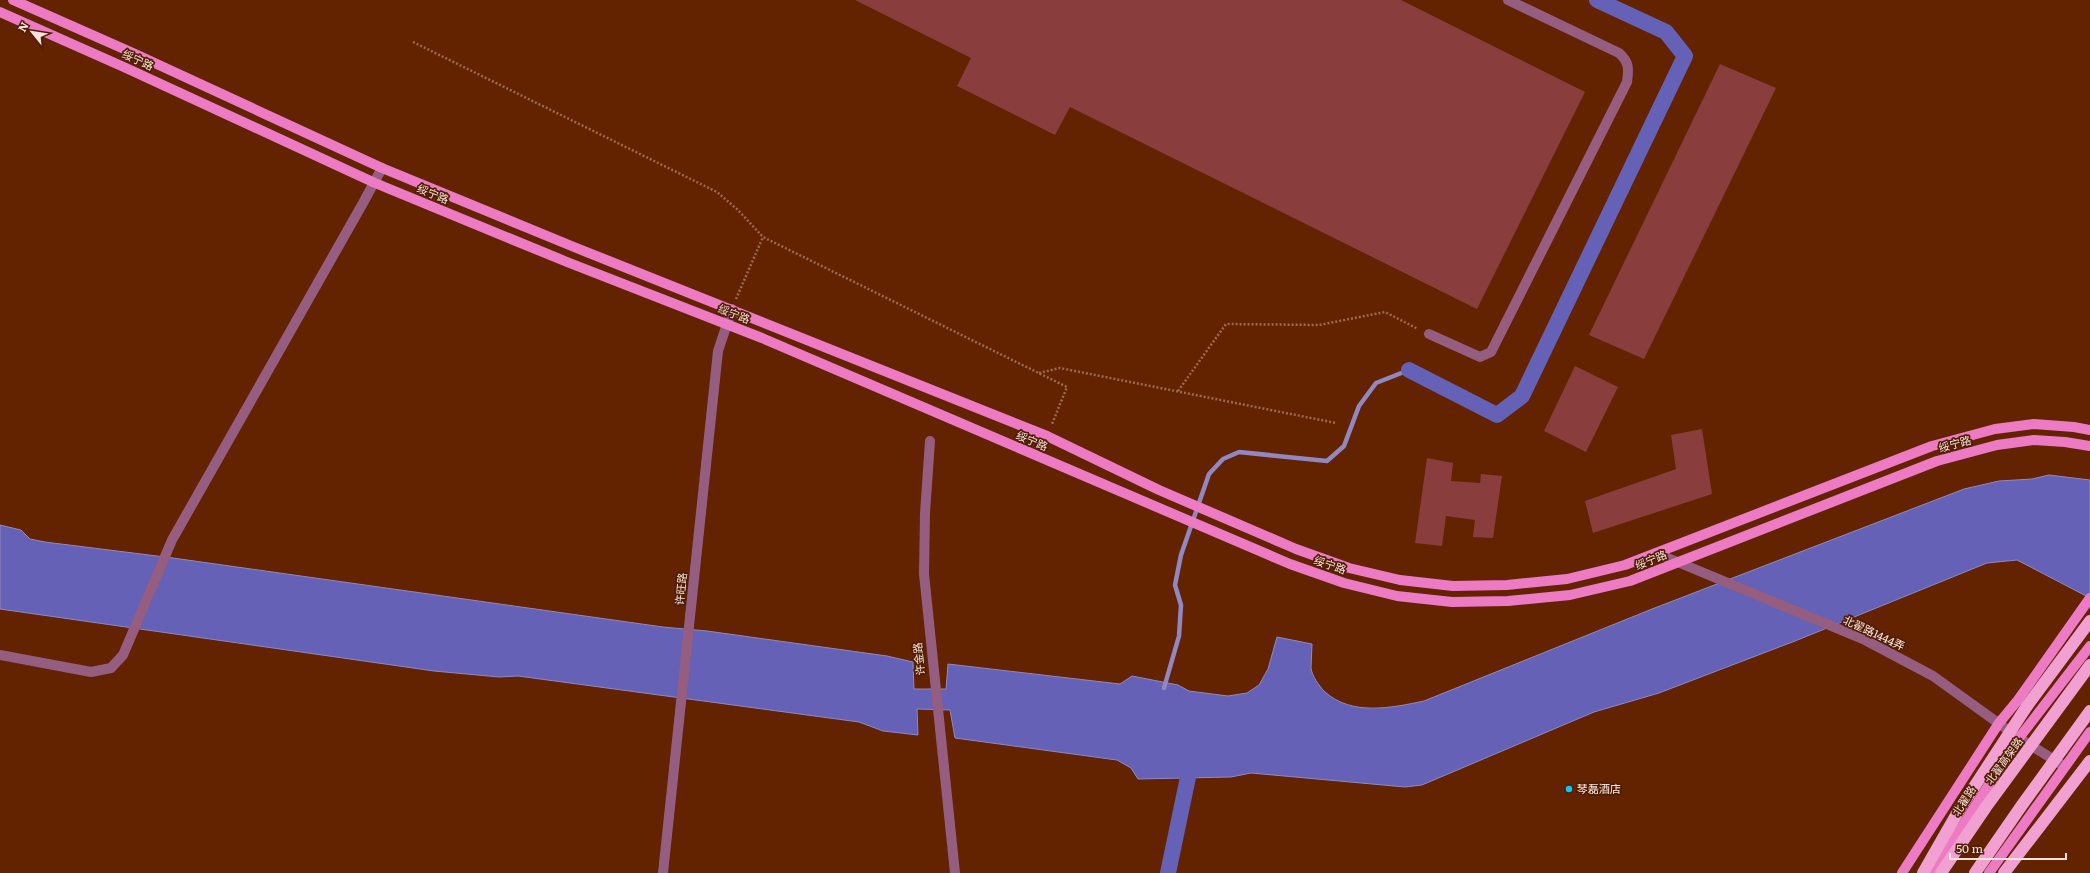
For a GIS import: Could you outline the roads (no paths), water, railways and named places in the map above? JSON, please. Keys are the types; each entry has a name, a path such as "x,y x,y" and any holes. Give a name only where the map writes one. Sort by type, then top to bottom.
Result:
{"highway":[{"path":"1923,873 1992,758 2027,706 2090,621"},
{"name":"北翟高架路","path":"1941,873 2086,661"},
{"path":"1975,873 2090,711"},
{"path":"2004,873 2090,761"}],"main road":[{"name":"绥宁路","path":"13,0 133,53 382,168 574,247 1047,436 1158,490 1296,549 1349,568 1400,580 1453,586 1507,585 1567,579 1625,565 1656,554 1932,446 1994,429 2034,424 2074,427 2090,430"},
{"name":"绥宁路","path":"0,12 126,68 375,183 567,262 726,324 1290,564 1344,583 1397,596 1452,602 1508,601 1570,595 1630,581 1937,462 1998,445 2034,440 2065,442 2090,446"},
{"path":"1902,873 1999,723 2018,700 2087,603"},
{"name":"北翟路","path":"1932,873 2019,738 2086,661 2090,646"},
{"path":"1989,873 2064,766 2090,732"}],"street":[{"path":"1429,334 1480,357 1491,352 1628,82 1629,70 1627,60 1619,53 1508,0"},
{"path":"0,655 91,672 112,668 123,655 168,548 375,183 382,168"},
{"name":"许旺路","path":"663,873 718,351 732,309"},
{"name":"许金路","path":"930,441 925,513 924,574 934,684 955,873"},
{"name":"北翟路1444弄","path":"1656,554 1865,640 1933,676 2019,738 2064,766"}],"waterway":[{"path":"1409,370 1497,415 1522,396 1685,56 1666,32 1597,0"},
{"path":"1164,688 1179,636 1181,605 1175,585 1181,555 1209,474 1223,459 1239,452 1327,461 1344,446 1359,406 1376,383 1409,370"},
{"path":"1168,873 1192,758"}],"place":[{"name":"琴磊酒店","path":"1569,789"}]}
